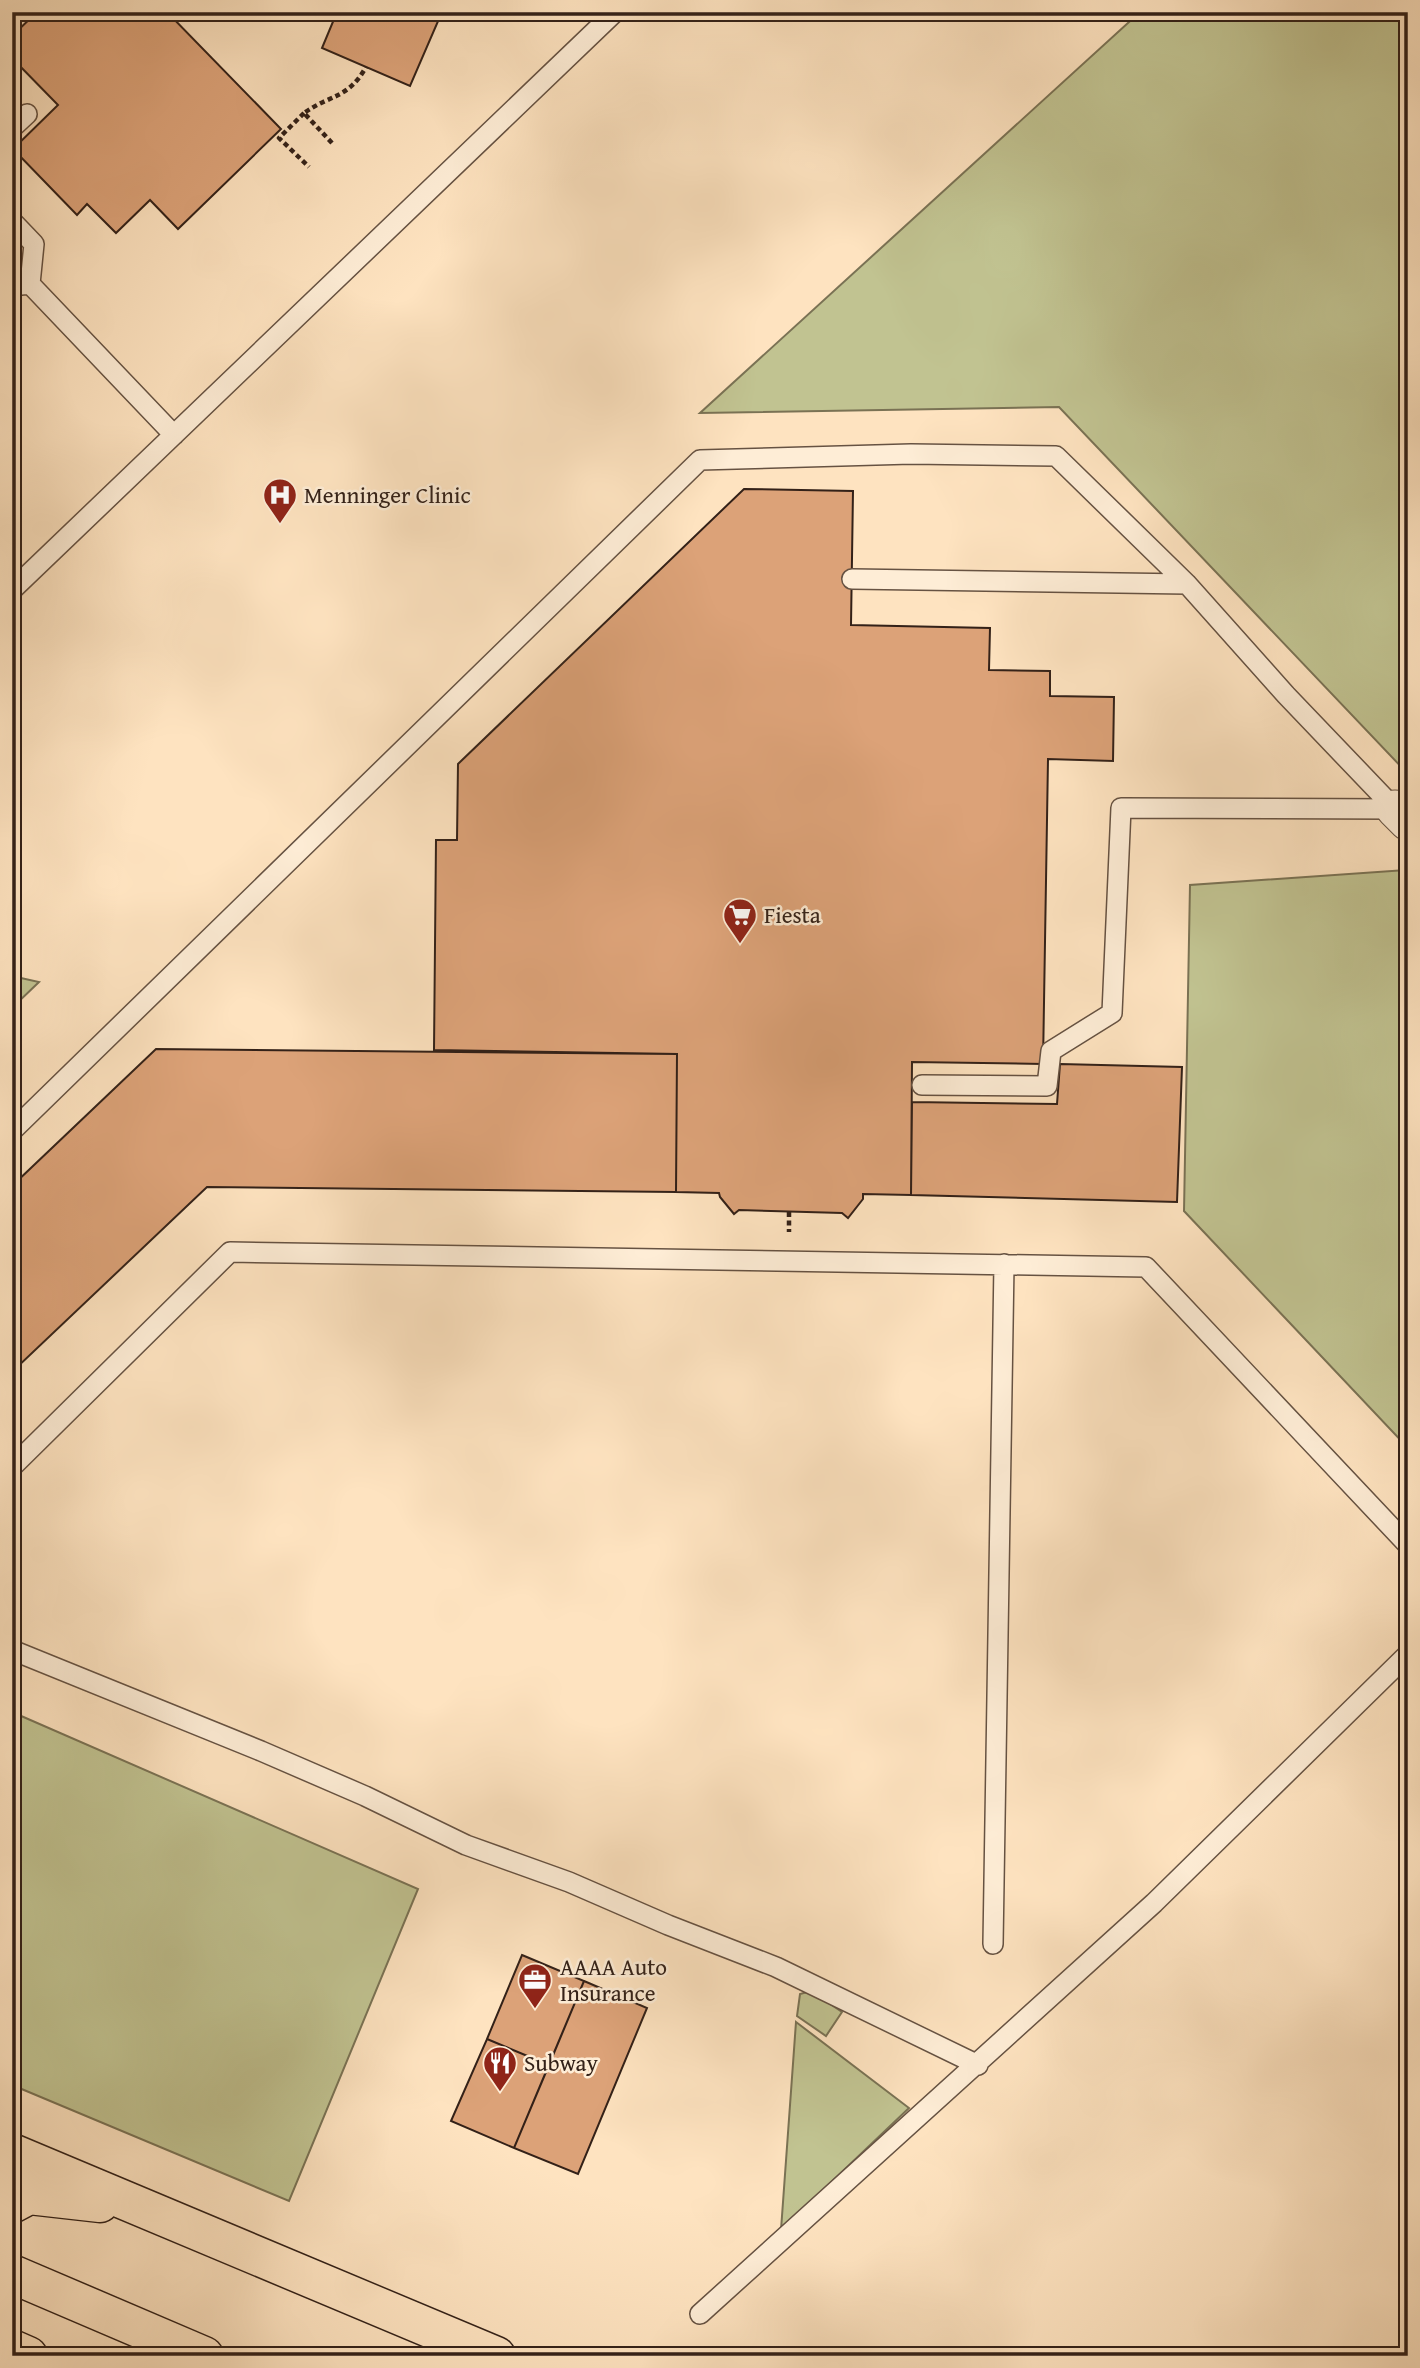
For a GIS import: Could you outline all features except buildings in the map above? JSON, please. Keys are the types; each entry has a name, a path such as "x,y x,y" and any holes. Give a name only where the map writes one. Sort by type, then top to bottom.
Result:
{"highway":[{"path":"12,2153 496,2356"},
{"path":"12,2204 29,2195 144,2208"},
{"path":"12,2274 204,2356"},
{"path":"12,2349 28,2356"}],"lane":[{"path":"12,590 615,12"},
{"path":"12,128 27,114"},
{"path":"12,221 34,244 21,285 174,435"},
{"path":"12,1131 700,460 911,454 1056,456 1186,584 1286,695 1401,816"},
{"path":"852,579 1186,584"},
{"path":"922,1085 1047,1086 1051,1051 1111,1013 1121,808 1401,816"},
{"path":"12,1467 230,1252 1146,1267 1408,1545"},
{"path":"993,1944 1004,1264"},
{"path":"12,1650 272,1756 466,1844 569,1882 668,1925 776,1967 978,2065"},
{"path":"700,2314 1154,1903 1408,1654"}],"path":[{"path":"309,167 279,138 304,113 318,103 337,97 357,82 366,67"},
{"path":"304,113 332,143"}],"green space":[{"path":"1140,12 1408,12 1408,774 1059,407 700,413"},
{"path":"1406,870 1408,1448 1184,1211 1190,885"},
{"path":"12,976 39,982 12,1008"},
{"path":"12,1712 418,1889 289,2201 12,2085"},
{"path":"811,1991 842,2012 826,2036 797,2016 800,1994"},
{"path":"796,2022 909,2108 781,2230"}],"place":[{"name":"Menninger Clinic","path":"280,525"},
{"name":"Fiesta","path":"740,945"},
{"name":"AAAA Auto Insurance","path":"535,2010"},
{"name":"Subway","path":"500,2093"}]}
